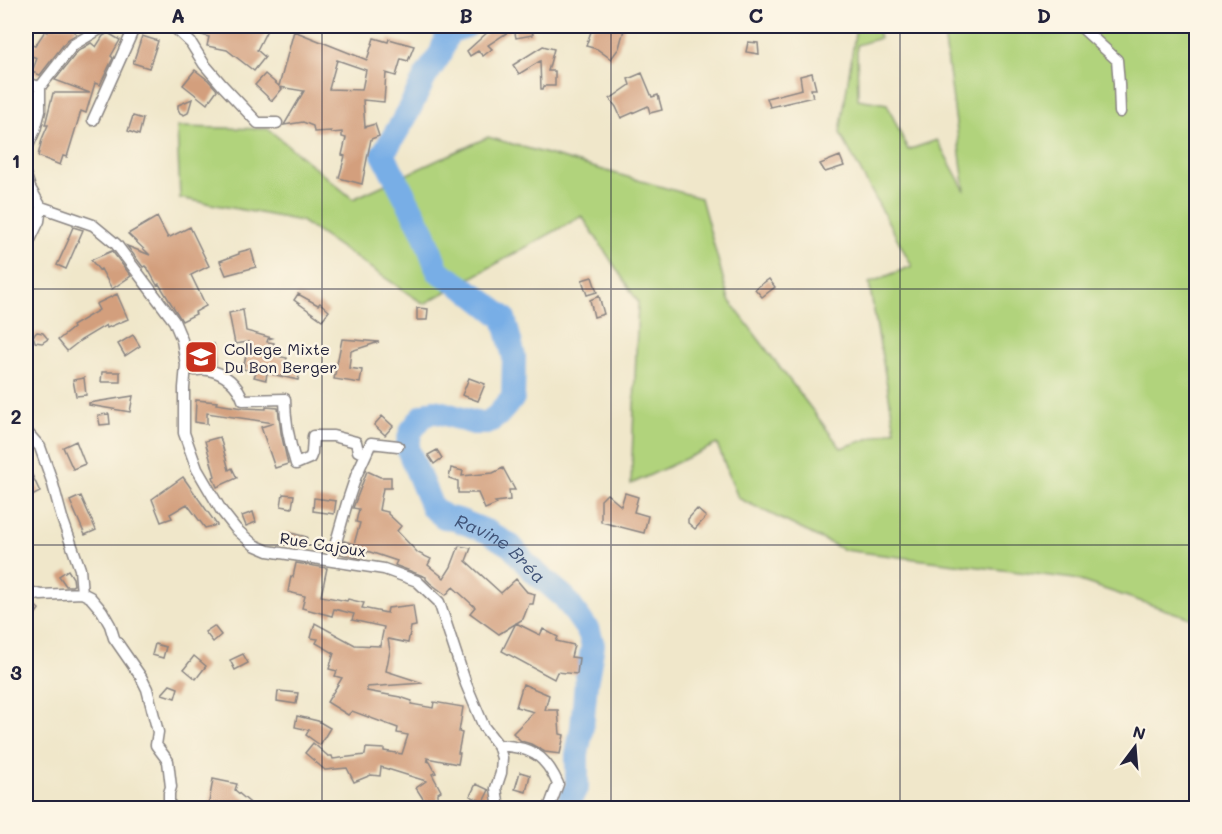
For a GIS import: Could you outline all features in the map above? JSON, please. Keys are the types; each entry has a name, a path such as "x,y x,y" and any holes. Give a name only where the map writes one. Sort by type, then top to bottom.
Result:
{"street":[{"path":"26,150 40,111 40,87 73,45 105,26"},
{"path":"93,120 135,26"},
{"path":"173,26 191,43 204,64 258,123 277,123"},
{"path":"1080,26 1117,60 1120,112"},
{"path":"26,83 40,87"},
{"path":"26,176 41,207 39,222 26,248"},
{"name":"Rue Cajoux","path":"41,207 93,225 116,244 174,321 182,340 186,365 183,433 197,469 221,510 236,529 254,545 268,551 384,569 417,581 439,602 466,684 484,727 498,745"},
{"path":"186,365 194,371 208,370 223,376 238,387 243,400 285,399 286,428 296,464 310,458 313,436 333,436 356,442 358,451 363,452 368,449"},
{"path":"26,431 40,447 52,481 80,569 82,593"},
{"path":"331,560 356,476 371,443 398,446"},
{"path":"26,591 41,595 82,593 90,597 102,611 114,638 147,689 158,732 156,745 168,761 171,776 169,808"},
{"path":"499,808 495,788 501,773 502,758 498,745 516,746 540,756 552,770 558,784 549,808"}],"green space":[{"path":"943,26 1196,26 1196,620 1074,579 844,550 738,498 717,444 631,484 638,302 582,216 424,304 301,221 180,198 177,127 268,129 353,199 488,137 701,198 729,300 841,448 895,430 869,283 912,266 840,133 856,27 877,27 880,38 857,45 858,99 887,104 908,150 937,140 965,191"}],"building":[{"path":"51,26 77,26 74,32 77,34 67,40 40,75 32,72 37,58 26,54 26,43 35,46"},
{"path":"204,26 269,26 257,50 265,57 254,71 227,50 207,46 209,37 202,35"},
{"path":"487,26 531,26 533,35 516,38 514,28 488,45 492,49 483,56 478,51 470,56 467,51 490,30"},
{"path":"593,26 625,26 619,48 611,59 597,49 586,46"},
{"path":"294,31 367,60 374,38 388,42 389,39 414,46 408,61 401,59 396,76 386,73 384,102 363,100 365,127 375,124 379,136 371,139 362,184 339,178 345,156 342,155 346,138 342,137 342,132 314,132 313,126 303,122 284,125 304,91 280,87 282,89 272,101 255,85 265,74 279,86","holes":["337,60 366,70 362,90 329,89"]},
{"path":"108,33 120,40 100,85 95,83 86,113 81,111 67,157 63,156 60,165 38,156 48,125 45,125 53,93 90,93 55,80 78,51 91,43 96,47 103,36"},
{"path":"142,36 158,41 149,68 133,63"},
{"path":"748,42 758,43 759,54 746,52"},
{"path":"543,46 554,49 548,71 555,71 555,86 544,86 541,89 540,61 519,74 513,65"},
{"path":"195,70 217,90 207,104 183,85"},
{"path":"642,73 652,97 658,95 662,110 650,113 648,106 621,118 610,99 630,85 628,79"},
{"path":"812,73 816,89 811,89 813,97 770,107 767,98 802,89 800,76"},
{"path":"192,99 188,113 184,115 180,113 178,105"},
{"path":"133,116 143,119 139,135 128,131"},
{"path":"840,156 844,166 825,172 820,164"},
{"path":"157,217 168,238 190,227 209,266 191,275 206,306 182,321 148,269 143,267 127,246 150,255 128,234"},
{"path":"73,227 83,230 66,269 57,265"},
{"path":"251,249 256,267 226,275 220,261"},
{"path":"112,251 131,276 112,289 101,269 99,270 91,260"},
{"path":"592,277 597,292 587,295 582,280"},
{"path":"769,279 775,287 762,297 755,289"},
{"path":"117,294 128,319 107,328 106,325 67,351 58,340 73,328 72,326 99,310 96,304"},
{"path":"298,294 318,305 320,303 329,311 322,320 294,300"},
{"path":"599,296 604,314 594,317 590,300"},
{"path":"417,308 428,309 427,320 417,320"},
{"path":"243,310 246,331 272,338 267,342 274,343 272,355 287,358 286,364 301,367 298,380 267,373 266,380 254,377 256,372 243,369 249,342 235,344 229,313"},
{"path":"37,332 43,333 48,339 42,343 35,342 33,336"},
{"path":"133,335 140,346 125,356 118,344"},
{"path":"342,339 379,342 351,351 349,368 362,370 360,383 334,379"},
{"path":"214,344 216,364 198,362 196,345"},
{"path":"102,372 120,372 120,382 101,382"},
{"path":"84,378 86,395 76,396 73,380"},
{"path":"469,378 485,384 478,401 462,395"},
{"path":"133,396 130,412 89,405 89,403"},
{"path":"196,400 243,408 278,408 288,464 275,468 261,427 274,423 207,413 207,424 195,422"},
{"path":"109,414 110,424 100,425 98,415"},
{"path":"382,416 393,426 385,435 374,425"},
{"path":"220,437 229,470 232,468 237,478 217,487 205,441"},
{"path":"76,441 85,464 73,469 63,447"},
{"path":"437,450 442,458 434,464 428,455"},
{"path":"26,462 40,492 26,499"},
{"path":"451,468 463,471 462,476 493,473 503,468 515,490 509,490 510,500 495,502 497,504 485,509 478,493 458,493 458,481 449,478"},
{"path":"367,471 380,477 391,477 391,488 383,488 379,510 388,512 401,526 397,531 418,553 431,559 428,565 444,578 459,546 471,548 466,561 501,593 516,579 527,592 535,594 533,604 529,604 523,619 499,634 470,613 475,607 453,587 446,595 426,577 395,565 397,561 367,551 365,559 340,554 344,541 354,544 360,523 356,522 359,509 353,508"},
{"path":"183,477 217,525 205,528 187,504 170,514 172,518 161,522 152,499"},
{"path":"625,493 638,497 634,512 648,516 644,533 601,522 601,500 607,494 621,506"},
{"path":"283,494 294,495 292,508 281,506"},
{"path":"81,496 96,530 85,535 70,501"},
{"path":"314,498 336,501 334,514 313,511"},
{"path":"697,509 706,517 695,529 688,523 688,519"},
{"path":"253,512 256,522 246,526 242,516"},
{"path":"287,532 307,537 304,548 285,543"},
{"path":"296,563 327,568 321,596 364,603 362,608 387,613 388,608 413,605 416,626 411,627 408,643 388,639 390,651 386,671 423,683 367,687 367,691 400,697 412,701 411,704 433,708 434,702 463,707 459,732 462,733 458,764 427,758 436,773 432,774 441,791 438,793 438,808 429,808 416,788 426,781 381,767 380,776 371,775 354,782 347,768 325,770 305,753 313,743 333,759 365,755 366,748 384,749 384,751 402,754 408,735 397,733 398,728 352,711 348,715 327,702 342,678 335,676 337,671 329,669 334,653 316,643 318,639 311,638 315,623 355,645 380,646 384,627 352,620 354,614 334,609 332,616 302,608 305,596 288,592"},
{"path":"68,570 73,578 74,585 72,586 66,586 59,576"},
{"path":"31,602 39,609 26,627 26,610"},
{"path":"516,623 540,635 543,629 558,637 556,641 574,645 571,657 579,658 577,674 557,672 554,679 502,651"},
{"path":"214,626 221,635 213,642 205,632"},
{"path":"155,644 166,647 163,658 152,655"},
{"path":"243,654 248,663 235,670 230,660"},
{"path":"194,656 206,666 196,679 184,669"},
{"path":"523,684 549,695 545,710 558,710 560,734 564,735 560,754 545,752 521,741 513,733 534,712 516,707"},
{"path":"170,685 178,688 175,698 162,694"},
{"path":"278,691 298,693 296,704 277,701"},
{"path":"297,716 318,721 330,728 320,745 306,735 309,730 295,727"},
{"path":"520,772 530,775 526,792 515,789"},
{"path":"213,779 237,784 235,790 256,808 208,808"},
{"path":"476,784 489,790 483,802 470,796"}],"waterway":[{"name":"Ravine Bréa","path":"467,26 448,32 441,53 425,77 406,116 383,154 424,233 438,271 475,295 504,318 514,357 513,398 497,416 487,423 474,423 434,411 423,416 411,431 407,447 432,507 444,517 488,532 511,546 531,569 564,597 589,632 593,645 577,755 577,786 566,808"}],"place":[{"name":"College Mixte Du Bon Berger","path":"201,357"}]}
